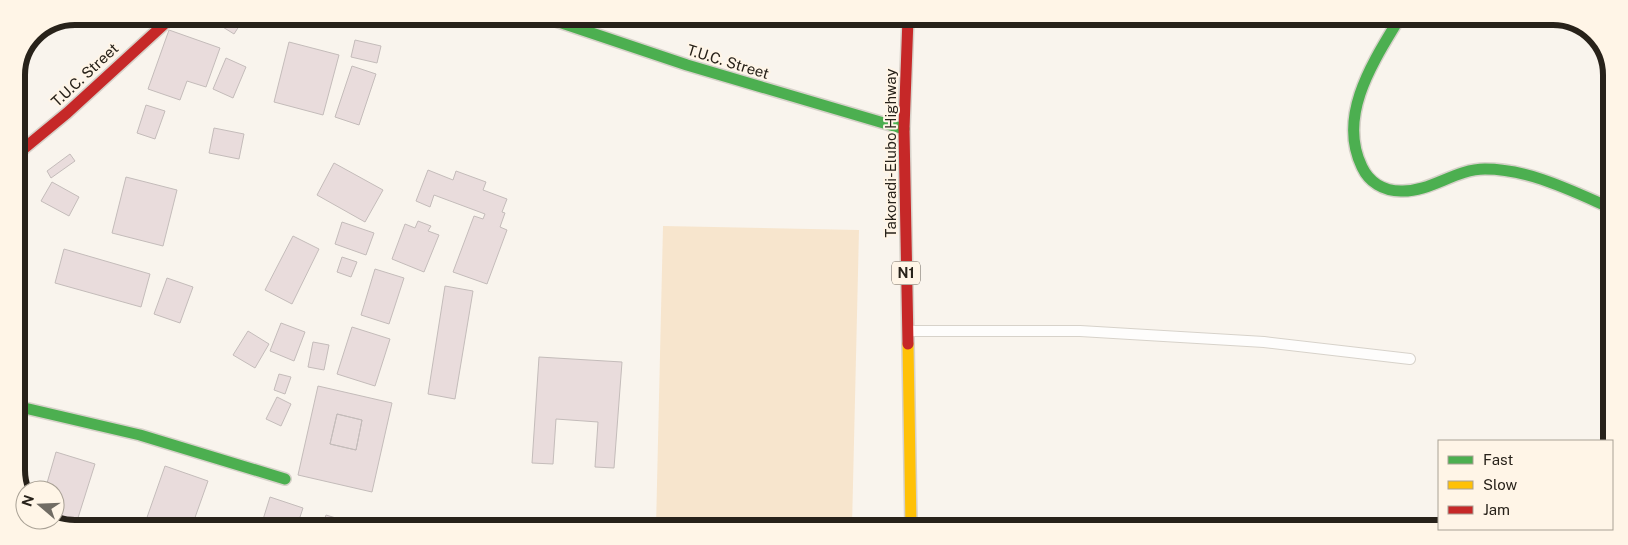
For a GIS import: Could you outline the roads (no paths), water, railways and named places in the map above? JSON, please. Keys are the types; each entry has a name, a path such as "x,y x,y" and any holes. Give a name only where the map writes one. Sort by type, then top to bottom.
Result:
{"main road":[{"name":"T.U.C. Street","path":"25,148 67,113 162,25"},
{"name":"T.U.C. Street","path":"568,25 686,65 904,129"},
{"name":"Takoradi-Elubo Highway","path":"908,25 904,129 906,331 911,520"},
{"path":"1396,25 1363,81 1353,117 1355,148 1368,179 1390,190 1413,190 1449,177 1482,169 1512,171 1603,205"},
{"path":"25,408 140,435 285,479"}],"lane":[{"path":"906,331 1080,331 1264,342 1410,359"}]}
